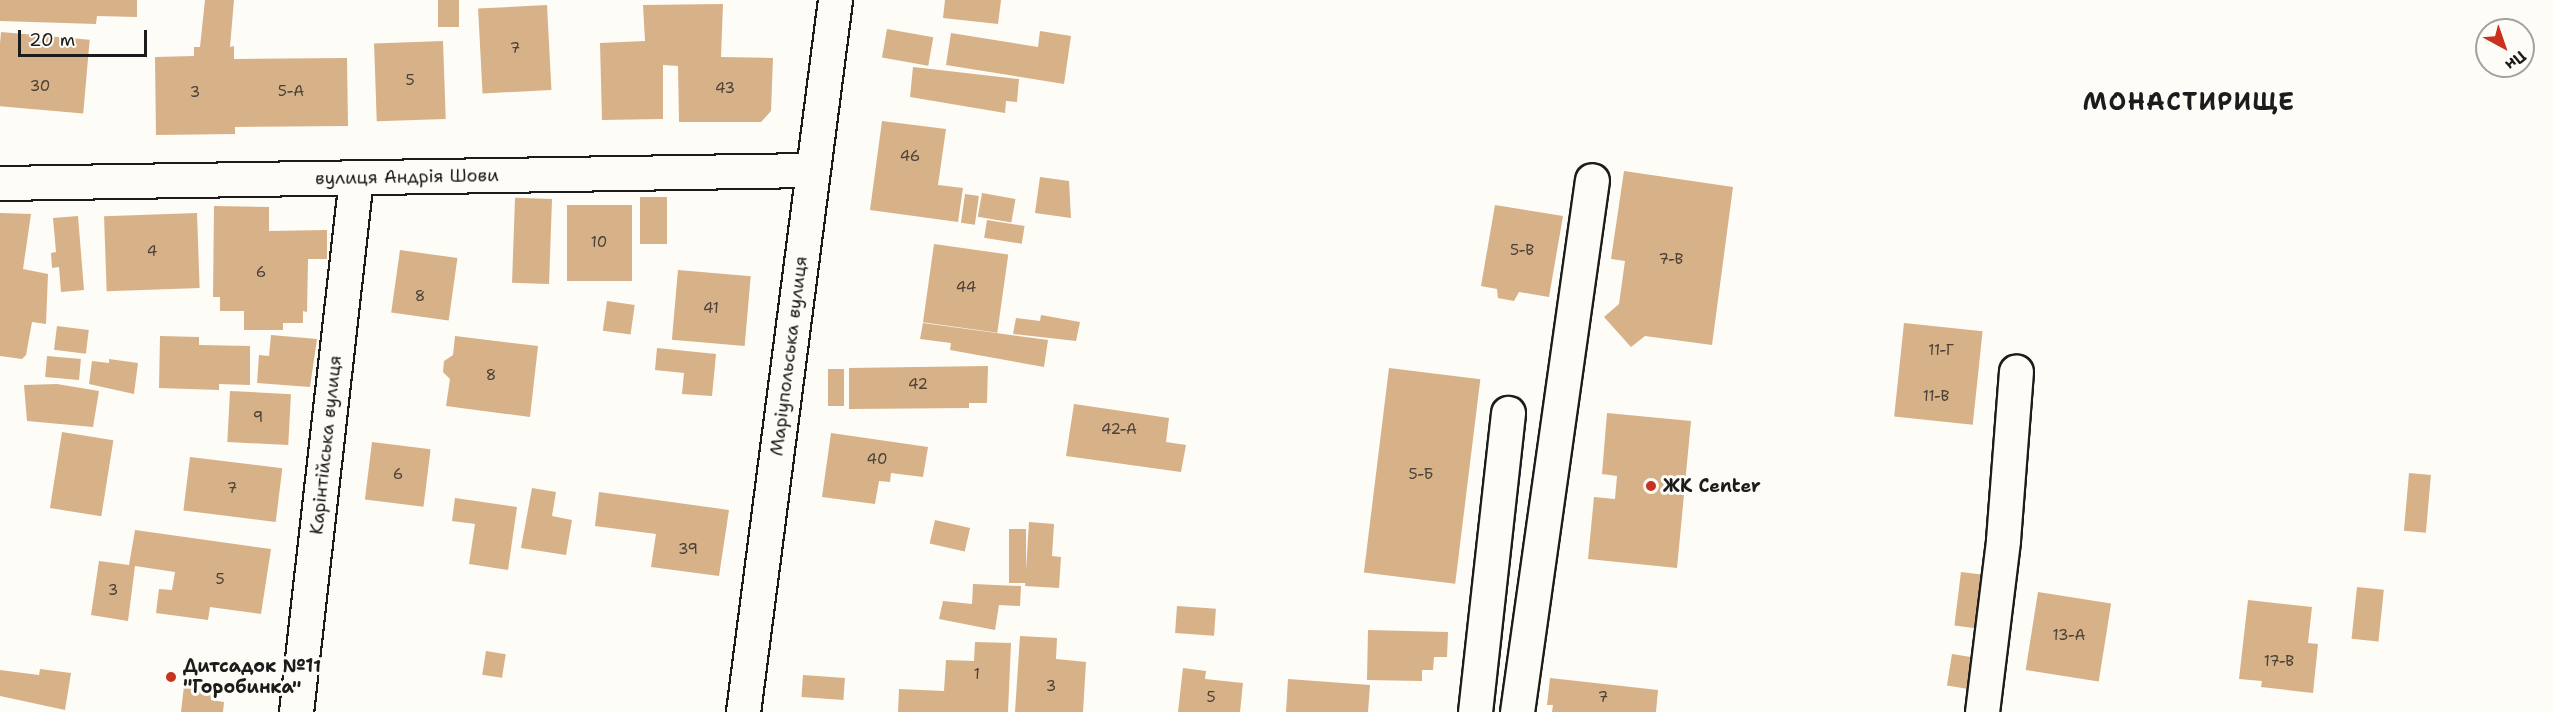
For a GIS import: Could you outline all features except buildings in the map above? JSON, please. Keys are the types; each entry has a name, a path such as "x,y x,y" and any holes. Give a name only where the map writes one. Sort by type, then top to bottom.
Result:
{"street":[{"name":"Маріупольська вулиця","path":"743,712 836,0"},
{"name":"вулиця Андрія Шови","path":"0,183 813,170"},
{"name":"Карінтійська вулиця","path":"296,712 357,178"},
{"path":"1517,712 1592,180"},
{"path":"1982,712 2003,540 2016,372"},
{"path":"1474,712 1508,413"}],"place":[{"name":"ЖК Center","path":"1651,486"},
{"name":"Дитсадок №11 \"Горобинка\"","path":"171,677"}],"district":[{"name":"МОНАСТИРИЩЕ","path":"2189,103"}]}
